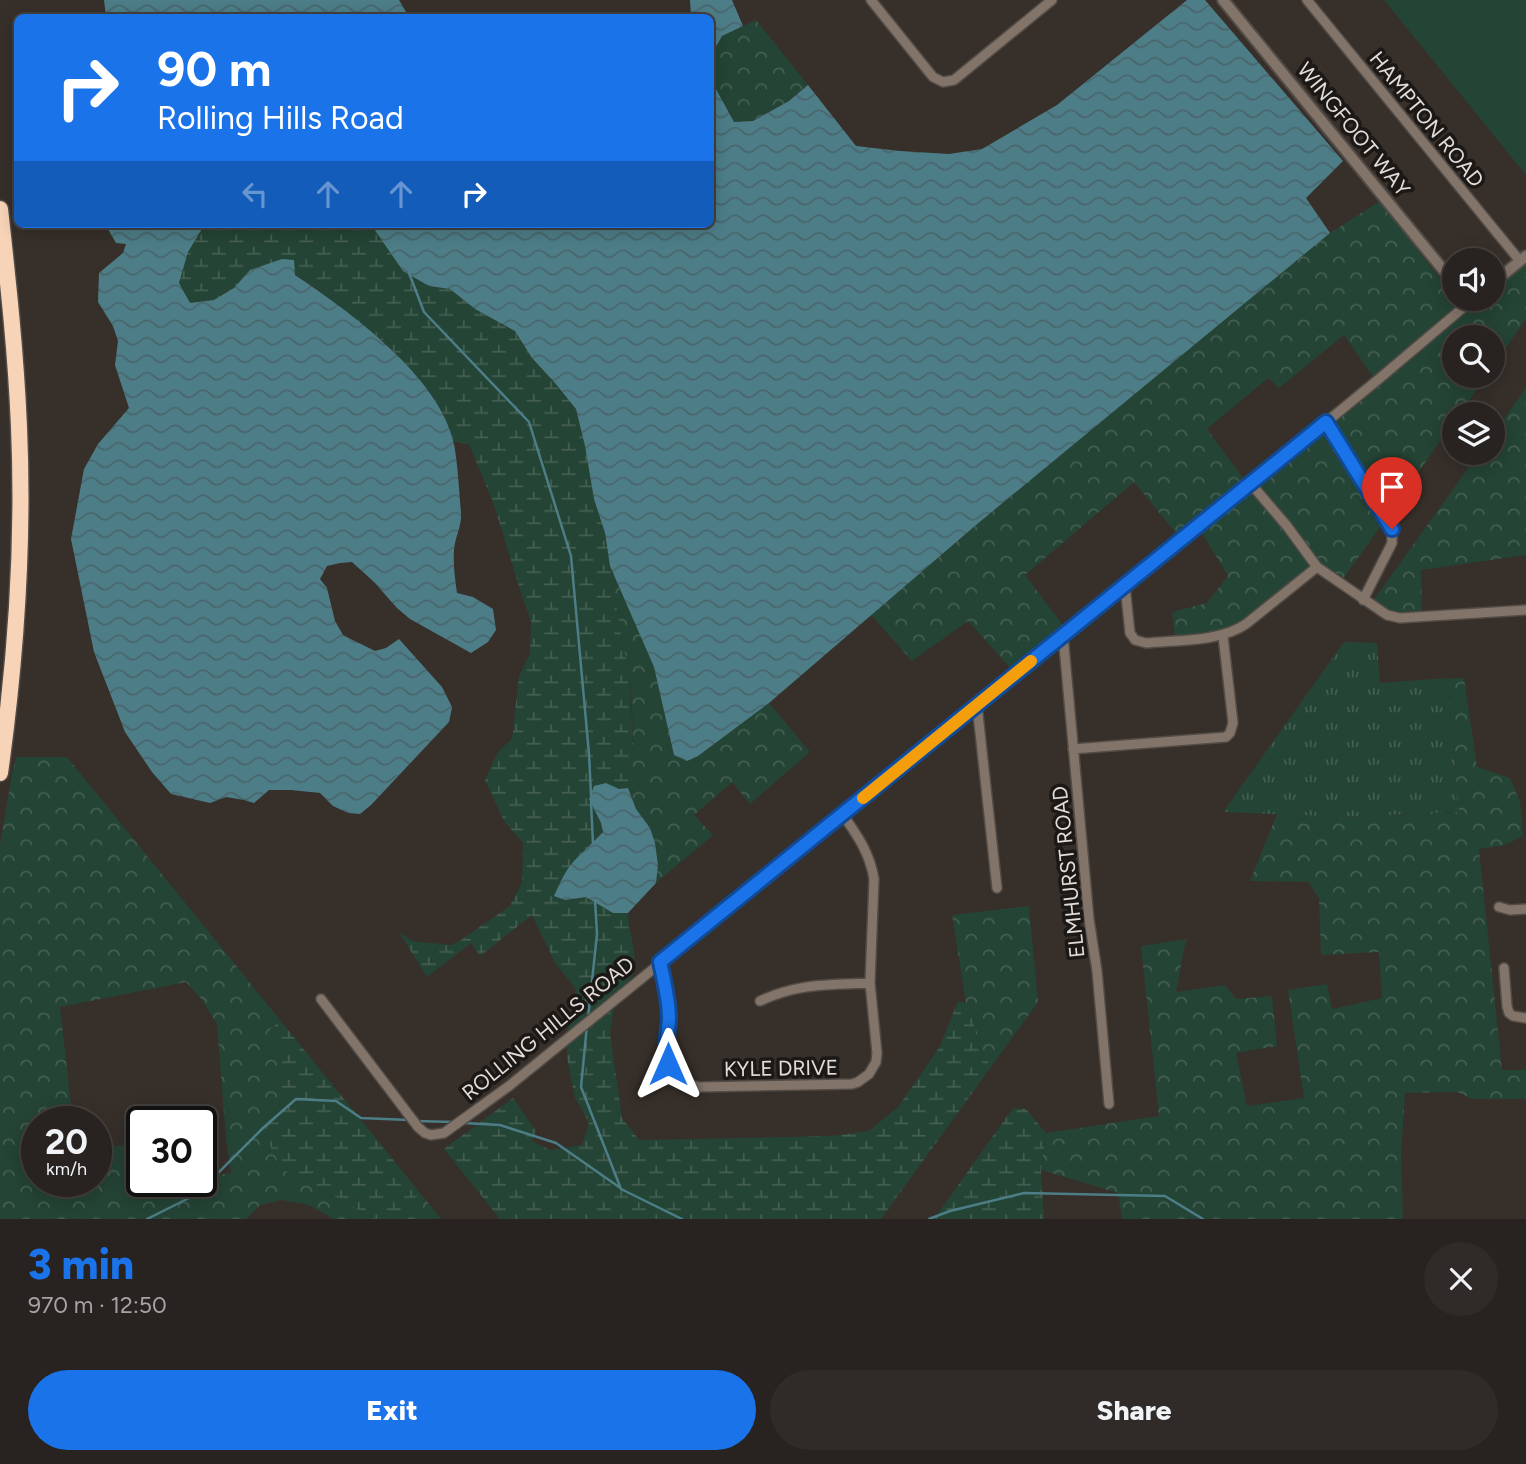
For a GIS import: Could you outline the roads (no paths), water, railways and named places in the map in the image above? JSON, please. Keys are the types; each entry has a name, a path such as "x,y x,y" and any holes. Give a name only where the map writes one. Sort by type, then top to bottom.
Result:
{"highway":[{"path":"0,209 13,331 20,487 16,626 0,773"}],"street":[{"path":"871,0 933,77 940,82 954,80 1052,0"},
{"name":"WINGFOOT WAY","path":"1223,0 1442,268"},
{"name":"HAMPTON ROAD","path":"1307,0 1523,258"},
{"path":"1505,273 1523,258"},
{"name":"ROLLING HILLS ROAD","path":"321,999 418,1127 425,1133 437,1135 453,1128 509,1086 1251,484 1458,311"},
{"path":"1326,422 1392,531 1392,543 1363,600"},
{"path":"1251,484 1317,567 1387,615 1400,618 1526,610"},
{"path":"1125,586 1130,633 1135,640 1146,643 1223,635 1238,630 1317,567"},
{"name":"ELMHURST ROAD","path":"1063,635 1109,1104"},
{"path":"1073,749 1226,737 1233,723 1223,635"},
{"path":"977,705 997,888"},
{"name":"KYLE DRIVE","path":"660,962 668,1003 668,1064 681,1081 700,1087 852,1084 864,1079 874,1067 877,1053 870,983 875,890 873,868 863,843 843,815"},
{"path":"1499,907 1510,910 1526,909"},
{"path":"1504,968 1507,1008 1513,1016 1526,1018"},
{"path":"760,1001 802,986 870,983"}],"water":[{"path":"104,0 399,0 407,14 106,14"},
{"path":"690,0 732,0 743,26 722,36 714,51 714,14 691,14"},
{"path":"1187,0 1205,0 1343,161 1306,198 1330,233 976,525 769,703 698,756 687,761 674,755 654,667 610,566 576,409 532,358 515,331 475,309 450,289 429,286 403,271 373,228 714,228 714,85 734,122 753,121 789,101 808,85 856,146 949,154 982,149 1057,105"},
{"path":"107,228 203,228 188,252 179,283 190,303 214,300 234,288 250,270 282,259 294,260 295,275 341,307 390,348 431,394 445,419 454,444 461,513 454,550 457,593 473,597 493,609 496,630 488,642 471,653 410,619 352,562 327,566 320,579 327,588 335,621 343,635 375,651 386,648 399,639 442,687 452,707 449,722 360,814 348,813 333,806 320,793 269,790 254,803 226,797 210,803 171,794 152,772 125,732 94,652 71,539 84,469 98,444 129,408 115,365 118,341 113,326 98,302 99,273 123,253 126,244 116,243"},
{"path":"606,783 619,789 628,788 636,809 650,828 655,843 658,865 656,883 628,913 613,913 586,897 565,900 554,896 577,857 603,832 589,799 594,786"}],"waterway":[{"path":"409,273 424,312 529,422 571,556 591,795"},
{"path":"591,802 593,844"},
{"path":"588,1019 597,934 595,900"},
{"path":"587,1025 581,1087 621,1189 682,1219"},
{"path":"147,1219 197,1194 296,1099 336,1101 361,1118 409,1120"},
{"path":"415,1121 454,1122"},
{"path":"464,1123 500,1125 556,1143 619,1187"},
{"path":"929,1219 950,1211 1024,1193 1165,1196 1203,1219"}]}
